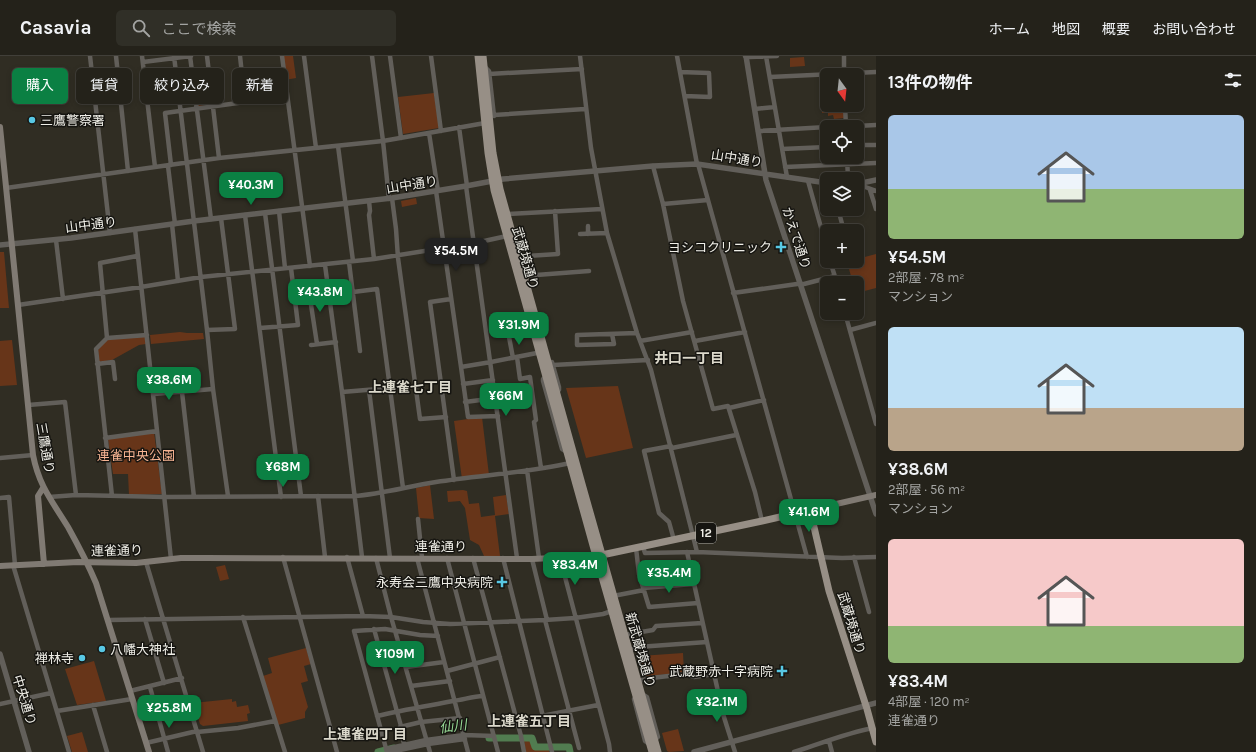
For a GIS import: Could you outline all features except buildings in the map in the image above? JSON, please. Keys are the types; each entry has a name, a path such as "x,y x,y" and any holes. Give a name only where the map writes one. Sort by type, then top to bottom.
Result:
{"main road":[{"name":"武蔵境通り","path":"478,56 495,180 507,236 521,276 570,463 599,555"},
{"name":"武蔵境通り","path":"483,56 487,123"},
{"name":"三鷹通り","path":"0,127 35,468 43,488 87,563 100,594 149,752"},
{"name":"武蔵境通り","path":"495,180 519,258 521,276"},
{"name":"武蔵境通り","path":"542,352 547,360 556,392 599,555"},
{"path":"43,488 38,496 44,564"},
{"name":"連雀通り","path":"0,566 146,562 171,559 204,558 347,557 532,559 599,555 694,536 873,496"},
{"name":"武蔵境通り","path":"810,510 832,601 866,705 876,742"},
{"name":"新武蔵境通り","path":"599,555 613,596 638,681 639,695"},
{"name":"新武蔵境通り","path":"599,555 612,611 639,695 652,746 658,752"}],"street":[{"path":"90,56 110,233"},
{"path":"116,56 128,171"},
{"path":"142,56 155,167"},
{"path":"143,62 191,56 196,108 211,219"},
{"path":"207,56 219,158"},
{"path":"240,56 241,68"},
{"path":"282,56 283,68"},
{"path":"304,56 316,148"},
{"path":"372,56 420,419 446,417"},
{"path":"390,56 401,138"},
{"path":"431,56 441,130"},
{"path":"580,56 585,109 607,233 637,333 651,370 697,552"},
{"path":"677,56 697,164 807,557"},
{"path":"746,56 777,56"},
{"name":"かえで通り","path":"746,56 765,174 800,284 873,496 876,514"},
{"path":"766,56 787,177"},
{"path":"844,56 844,68"},
{"path":"174,57 213,389 228,496"},
{"path":"6,188 219,158 383,141 487,123 493,120 494,115 490,74 484,66"},
{"path":"490,74 582,69"},
{"path":"680,72 709,73 710,97 685,96"},
{"path":"864,73 876,72"},
{"path":"770,77 820,75"},
{"path":"178,281 165,113 232,104"},
{"path":"288,104 310,266"},
{"path":"755,109 775,107"},
{"path":"494,115 585,109"},
{"path":"864,126 876,125"},
{"path":"459,127 517,558"},
{"path":"758,131 820,128"},
{"path":"429,133 468,417 482,416 487,418 498,416"},
{"path":"864,145 876,145"},
{"path":"338,146 346,204 352,292 360,351"},
{"path":"782,149 820,147"},
{"path":"864,163 876,163"},
{"name":"山中通り","path":"0,245 56,240 194,221 369,201 467,186 495,180 653,166 697,164 820,182"},
{"path":"785,167 847,164 848,172"},
{"path":"653,166 663,204 683,301 713,409 728,406 729,408 764,400"},
{"path":"808,180 820,224"},
{"path":"864,183 876,180"},
{"path":"864,187 876,191"},
{"path":"870,190 876,210"},
{"path":"663,204 708,200"},
{"path":"369,201 369,215 374,259"},
{"path":"506,214 602,209"},
{"path":"260,328 298,325 279,211"},
{"path":"519,258 558,254 555,211"},
{"path":"265,213 301,496"},
{"path":"246,215 281,497"},
{"path":"207,330 235,329 221,218"},
{"path":"588,226 588,234"},
{"path":"135,229 171,559"},
{"path":"580,234 607,233"},
{"path":"18,305 228,273 325,265 398,256 507,236"},
{"path":"56,240 63,299"},
{"path":"107,338 100,263 137,256"},
{"path":"325,265 336,342 362,558"},
{"path":"832,268 835,276"},
{"path":"521,276 590,272"},
{"path":"733,293 800,284 820,279"},
{"path":"317,344 308,286 328,284"},
{"path":"352,292 377,289 403,488"},
{"path":"451,299 430,302 454,480"},
{"path":"847,320 876,424"},
{"path":"850,330 876,323"},
{"path":"640,341 692,332"},
{"path":"694,341 745,332"},
{"path":"612,334 614,344 577,345 576,335 637,333"},
{"path":"112,496 96,349 107,338 147,335"},
{"path":"509,337 520,379 530,377 536,420 534,422 540,468"},
{"path":"310,345 336,342"},
{"path":"460,367 542,352"},
{"path":"547,360 551,361 553,365 559,388 556,392"},
{"path":"553,365 648,360"},
{"path":"97,364 112,362 115,379"},
{"path":"463,384 493,380"},
{"path":"342,392 390,388"},
{"path":"154,394 213,389"},
{"path":"369,390 390,558"},
{"path":"182,392 194,497"},
{"path":"465,402 496,398"},
{"path":"28,406 65,402 76,495"},
{"path":"729,408 736,435 755,492 762,521"},
{"path":"105,438 157,431"},
{"path":"674,540 669,522 659,513 644,451 736,435"},
{"path":"0,458 33,455"},
{"path":"49,497 76,495 165,497 354,496 454,480 506,474 570,463"},
{"path":"527,470 539,558"},
{"path":"318,496 325,557"},
{"path":"0,498 9,497 14,565 69,752"},
{"path":"418,519 420,558 444,662 468,752"},
{"path":"643,546 645,553 697,552 821,558 876,557"},
{"path":"636,548 639,574 649,607 698,603"},
{"path":"687,552 714,674 735,752"},
{"path":"283,557 337,752"},
{"path":"347,557 363,616"},
{"path":"854,557 869,612"},
{"path":"376,558 391,617 430,752"},
{"path":"447,558 498,752"},
{"path":"473,558 523,742 524,752"},
{"path":"503,558 551,748"},
{"path":"560,558 574,618 610,752"},
{"path":"532,559 579,748"},
{"path":"146,562 203,752"},
{"path":"613,596 643,589 693,584"},
{"path":"108,620 363,616 391,617 435,623 464,624 574,618 604,614 612,611"},
{"path":"243,617 285,752"},
{"path":"146,619 164,683"},
{"path":"624,635 653,630 656,626 702,623"},
{"path":"438,636 374,629 354,631 386,750 404,744 464,737 494,738"},
{"path":"374,629 401,726 404,744"},
{"path":"629,650 638,647 707,642"},
{"name":"中央通り","path":"0,654 29,752"},
{"path":"447,671 500,657"},
{"path":"406,667 444,662"},
{"path":"638,681 686,674 694,677 714,674"},
{"path":"130,691 182,678"},
{"path":"412,686 450,681"},
{"path":"150,686 168,752"},
{"path":"0,704 51,694"},
{"path":"377,716 470,697 483,696"},
{"path":"57,712 132,699"},
{"path":"694,752 876,703"},
{"path":"505,723 598,704"},
{"path":"93,705 107,752"},
{"path":"401,726 421,722 460,718"},
{"path":"146,743 197,731 238,728 275,721"},
{"path":"794,752 852,732 872,728"},
{"path":"829,741 832,752"},
{"path":"391,752 427,742"}],"green space":[{"path":"282,56 293,56 296,78 288,79 288,68 284,68"},
{"path":"804,57 805,66 790,67 790,58"},
{"path":"434,93 439,128 403,134 398,97"},
{"path":"198,104 212,104 198,106"},
{"path":"844,112 844,118 834,119 833,115 828,116 828,113 822,113"},
{"path":"416,198 417,204 402,207 401,201"},
{"path":"0,252 4,252 9,308 0,308"},
{"path":"876,254 876,288 864,291 864,276 851,276 849,268 864,268 864,257"},
{"path":"180,332 203,333 204,339 151,344 150,335"},
{"path":"145,336 146,344 139,345 112,360 99,362 98,350 107,339"},
{"path":"12,340 17,385 0,386 0,341"},
{"path":"618,386 633,448 586,458 566,388"},
{"path":"482,417 489,475 462,479 454,421"},
{"name":"連雀中央公園","path":"154,432 162,494 129,495 128,474 113,474 108,439"},
{"path":"430,485 434,519 419,518 416,488"},
{"path":"447,491 467,491 469,504 479,503 481,517 495,515 493,497 506,495 509,514 495,516 500,556 484,556 479,545 470,540 465,508 460,501 448,502"},
{"path":"225,565 229,579 220,581 216,567"},
{"path":"306,648 311,664 304,666 308,681 301,683 308,707 305,712 305,718 278,725 263,676 272,673 268,658"},
{"path":"683,653 684,673 645,676 640,656"},
{"path":"94,661 106,701 77,705 65,669"},
{"path":"232,699 232,702 236,701 237,707 248,705 250,713 247,714 248,721 203,726 200,724 193,703"},
{"path":"678,729 684,751 669,752 667,751 662,733"},
{"path":"82,732 88,752 72,752 67,736"},
{"path":"524,741 533,741 535,749 549,750 549,752 526,752"}],"waterway":[{"name":"仙川","path":"489,738 532,738 535,747 569,747 570,752"},
{"name":"仙川","path":"378,752 394,748"}],"place":[{"name":"三鷹警察署","path":"32,120"},
{"name":"ヨシコクリニック","path":"781,247"},
{"name":"永寿会三鷹中央病院","path":"502,582"},
{"name":"八幡大神社","path":"102,649"},
{"name":"禅林寺","path":"82,658"},
{"name":"武蔵野赤十字病院","path":"782,671"}],"district":[{"name":"井口一丁目","path":"689,358"},
{"name":"上連雀七丁目","path":"410,387"},
{"name":"上連雀五丁目","path":"529,721"},
{"name":"上連雀四丁目","path":"365,734"}]}
